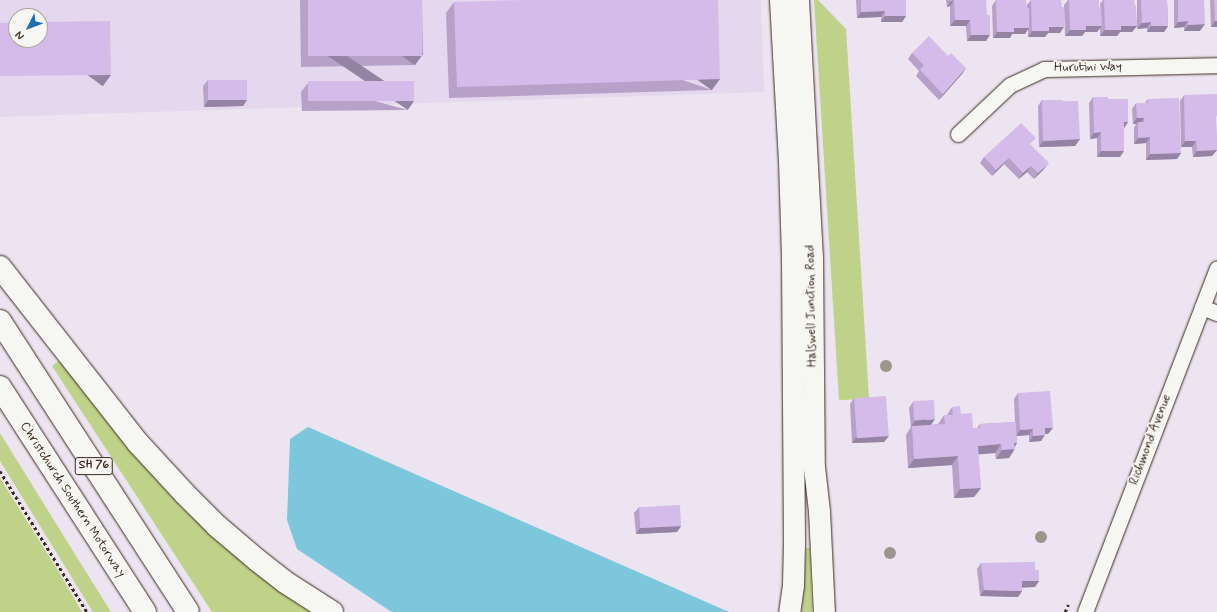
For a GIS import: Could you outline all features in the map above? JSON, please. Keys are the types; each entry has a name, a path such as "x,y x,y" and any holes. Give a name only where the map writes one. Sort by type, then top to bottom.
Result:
{"highway":[{"path":"0,267 134,438 185,494 217,526 257,560 285,582 332,612"},
{"name":"SH 76","path":"0,321 188,612"},
{"path":"5,395 132,612"},
{"name":"Christchurch Southern Motorway","path":"5,395 145,612"}],"main road":[{"name":"Halswell Junction Road","path":"780,0 789,161 792,257 794,543 789,612"},
{"name":"Halswell Junction Road","path":"798,0 812,256 814,467 819,511 824,612"}],"street":[{"name":"Hurutini Way","path":"958,134 1010,85 1044,69 1217,65"},
{"name":"Richmond Avenue","path":"1084,612 1217,268"},
{"path":"1202,307 1217,312"}],"path":[{"path":"0,471 87,612"}],"shaded area":[{"path":"0,0 761,0 764,92 0,117"}],"green space":[{"path":"814,0 818,0 846,29 869,399 839,400"},
{"path":"61,359 130,448 181,507 262,577 310,612 212,612 52,366"},
{"path":"0,433 111,612 93,612 0,461"},
{"path":"0,478 60,574 82,612 0,612"},
{"path":"806,548 810,548 812,612 802,612"}],"water":[{"path":"308,427 729,612 390,611 297,549 287,520 290,439"}],"building":[{"path":"308,0 422,0 422,56 308,56"},
{"path":"521,0 718,0 720,79 457,87 454,2"},
{"path":"861,0 906,0 906,16 885,16 885,11 861,12"},
{"path":"954,0 986,0 987,15 990,15 990,35 971,35 970,20 955,20"},
{"path":"996,0 1026,0 1027,8 1029,8 1029,28 1014,28 1014,32 997,32"},
{"path":"1031,0 1061,0 1062,7 1064,7 1064,27 1049,27 1049,31 1032,31"},
{"path":"1069,0 1099,0 1099,7 1101,6 1102,26 1086,26 1086,30 1070,30"},
{"path":"1104,0 1134,0 1134,6 1136,6 1137,26 1121,26 1121,30 1105,30"},
{"path":"1141,0 1167,0 1168,26 1151,26 1151,22 1142,23"},
{"path":"1178,0 1204,0 1205,24 1188,25 1188,21 1178,22"},
{"path":"1214,0 1217,0 1217,21 1215,21"},
{"path":"110,21 111,75 0,76 0,23 8,22 8,48 48,48 48,22"},
{"path":"929,36 948,56 951,53 966,68 943,94 920,70 924,65 912,53"},
{"path":"208,80 247,80 247,100 208,100"},
{"path":"308,81 414,81 414,101 308,101"},
{"path":"1217,94 1217,150 1197,151 1196,141 1185,141 1184,95"},
{"path":"1093,97 1128,99 1128,122 1124,122 1124,151 1101,151 1101,132 1094,133"},
{"path":"1179,98 1181,153 1150,154 1150,137 1138,138 1138,122 1144,122 1144,118 1137,118 1136,103 1148,103 1148,99"},
{"path":"1042,100 1078,101 1080,139 1043,141"},
{"path":"1021,123 1036,138 1030,144 1049,163 1038,173 1031,166 1023,173 1009,158 996,170 984,157"},
{"path":"1050,391 1053,428 1045,428 1045,435 1033,436 1033,429 1020,430 1018,393"},
{"path":"886,396 889,436 857,438 854,398"},
{"path":"934,400 935,419 914,420 913,401"},
{"path":"960,406 961,414 972,413 973,428 980,428 980,424 1016,422 1017,443 1014,443 1015,449 1002,450 1001,444 978,446 981,488 960,489 958,456 914,459 912,426 945,424 944,415 953,415 952,407"},
{"path":"680,505 681,526 640,528 639,507"},
{"path":"1035,562 1035,570 1039,570 1039,581 1022,581 1022,591 984,590 981,563"}]}
